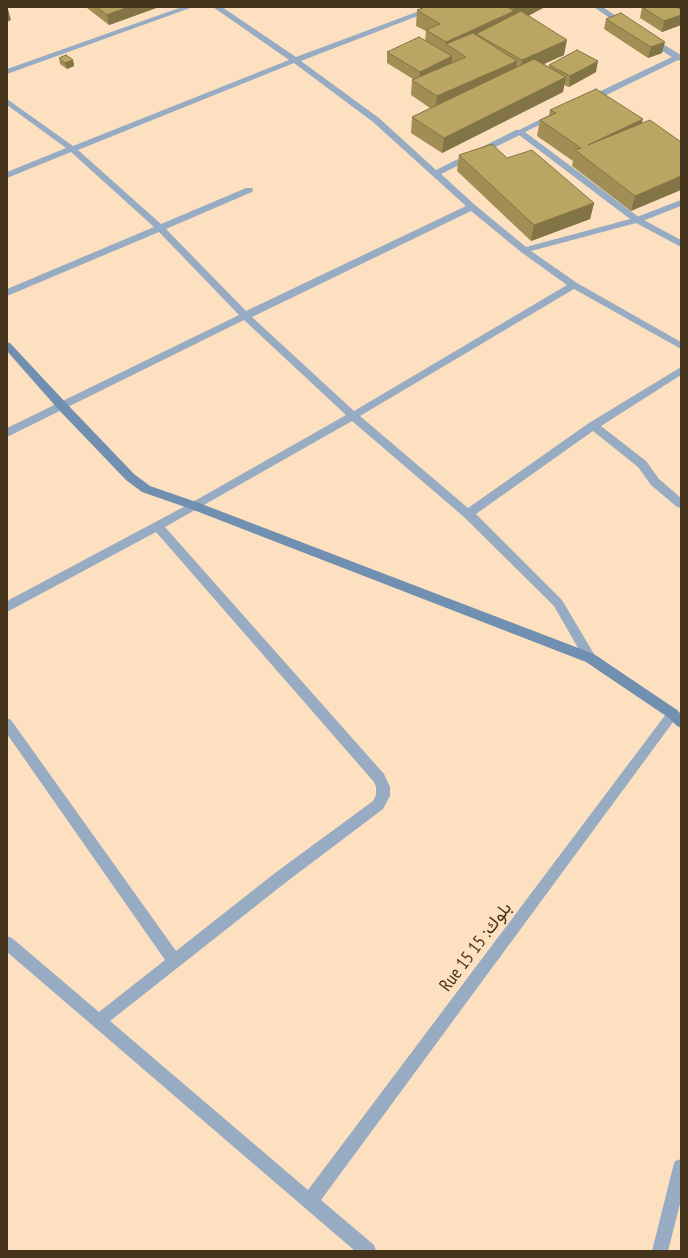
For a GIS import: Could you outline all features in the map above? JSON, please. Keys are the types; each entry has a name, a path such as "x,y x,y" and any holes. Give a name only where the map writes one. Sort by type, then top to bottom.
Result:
{"street":[{"path":"7,72 189,7"},
{"path":"217,7 295,60 376,120 434,174 524,250 574,285 681,346"},
{"path":"7,175 295,60 437,7"},
{"path":"598,7 631,29"},
{"path":"645,37 680,58"},
{"path":"584,102 602,98 680,58"},
{"path":"7,101 72,149 161,229 245,316 353,416 468,514 558,603 590,658"},
{"path":"434,174 562,112"},
{"path":"519,132 638,220 681,244"},
{"path":"7,293 161,229 249,190"},
{"path":"524,250 638,220 681,204"},
{"path":"7,433 472,207"},
{"path":"7,607 195,506 353,416 574,285"},
{"path":"7,345 62,406 130,477 146,489 195,506 590,658 677,718"},
{"path":"468,514 593,426 681,370"},
{"path":"593,426 642,464 655,482 681,504"},
{"path":"99,1021 280,878 378,805 383,796 383,787 379,778 157,526"},
{"name":"Rue 15 بلوك: 15","path":"310,1201 677,718"},
{"path":"7,724 174,961"},
{"path":"7,943 368,1251"},
{"path":"660,1251 681,1167"}],"building":[{"path":"97,7 128,7 107,15"},
{"path":"425,7 507,7 514,11 446,42 426,30 440,24 417,10"},
{"path":"642,7 677,7 681,10 681,15 664,21"},
{"path":"521,11 567,40 522,60 476,34"},
{"path":"621,13 665,42 651,47 606,19"},
{"path":"473,33 517,61 437,96 412,80 466,57 446,44"},
{"path":"419,37 452,56 420,72 387,52"},
{"path":"577,50 598,61 570,76 549,65"},
{"path":"66,55 73,60 65,63 59,58"},
{"path":"534,59 566,77 444,138 412,117"},
{"path":"596,89 643,119 588,145 650,120 681,142 681,176 635,196 575,150 581,148 540,120 556,113 550,110"},
{"path":"492,144 507,158 532,150 594,203 534,225 459,155"}]}
